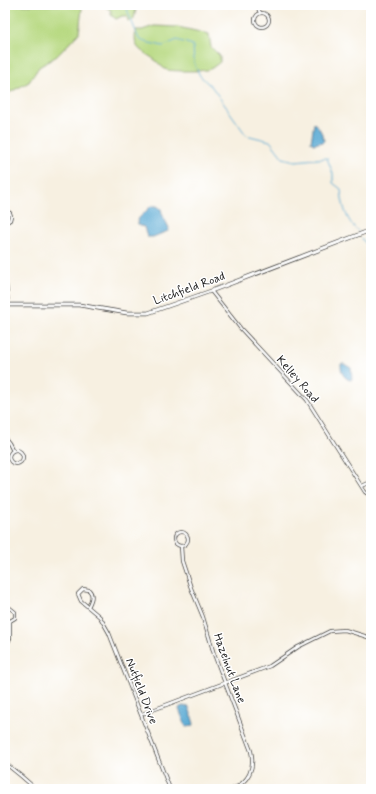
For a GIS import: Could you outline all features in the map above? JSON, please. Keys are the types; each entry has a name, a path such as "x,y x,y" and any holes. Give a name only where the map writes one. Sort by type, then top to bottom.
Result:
{"street":[{"path":"257,5 260,13"},
{"path":"260,13 264,13 268,17 268,22 264,26 258,26 255,21 256,16 260,13"},
{"path":"5,210 10,213 11,216 10,220 5,223"},
{"name":"Litchfield Road","path":"7,305 79,305 141,314 211,292 371,230"},
{"path":"5,274 7,305"},
{"name":"Kelley Road","path":"211,292 241,329 308,400 367,494 371,496"},
{"path":"5,438 10,443 13,451"},
{"path":"17,450 22,454 22,460 18,463 14,463 10,460 10,454 13,451 17,450"},
{"path":"362,486 371,482"},
{"name":"Hazelnut Lane","path":"180,532 185,533 188,539 186,543 181,546 176,544 174,540 176,534 180,532"},
{"name":"Hazelnut Lane","path":"181,546 181,557 186,573 252,757 253,764 246,781 232,789"},
{"name":"Nutfield Drive","path":"88,607 92,598 92,593 89,590 83,589 79,592 78,597 80,601 88,607 98,614 107,627 170,789"},
{"path":"5,609 10,608 15,612 14,619 10,621"},
{"path":"5,620 10,621"},
{"path":"5,648 10,638 10,621"},
{"path":"142,714 270,666 298,647 330,631 345,630 371,638"},
{"path":"371,716 371,736"},
{"path":"5,763 36,789"}],"green space":[{"path":"5,5 82,5 82,8 79,33 57,56 39,67 29,82 5,95"},
{"path":"102,5 137,5 133,20 128,21 127,16 122,16 116,19 111,15 111,10"},
{"path":"154,26 178,27 209,34 211,47 220,56 220,62 207,70 182,71 165,69 139,49 135,42 136,30 142,30"}],"water":[{"path":"314,123 318,127 324,140 323,142 313,144 311,142"},
{"path":"151,206 157,206 161,209 163,217 169,228 168,231 153,237 147,237 144,227 138,225 137,220"},
{"path":"341,364 351,368 352,379 347,379 344,375"},
{"path":"183,706 189,707 194,724 193,726 186,727 179,709"}],"waterway":[{"path":"125,5 139,39 163,46 177,40 193,45 194,63 200,76 212,87 246,135 270,141 283,158 295,161 327,158 333,174 333,183 341,189 345,212 350,222 358,231"},
{"path":"362,239 371,250"}]}
